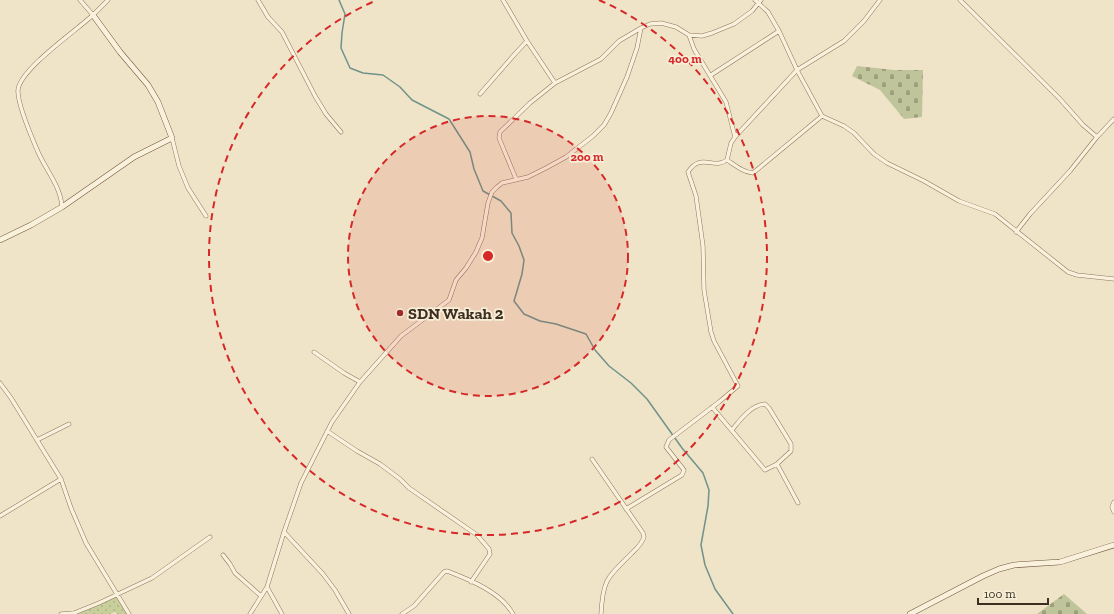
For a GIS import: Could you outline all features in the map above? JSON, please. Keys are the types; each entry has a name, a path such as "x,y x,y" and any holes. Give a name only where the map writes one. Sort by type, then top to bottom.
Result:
{"street":[{"path":"80,0 120,52 148,85 158,102 172,138 179,166 188,188 206,216"},
{"path":"62,207 62,200 56,186 38,153 26,123 18,90 21,83 36,63 93,15 108,0"},
{"path":"258,0 268,17 282,32 315,96 326,114 341,132"},
{"path":"503,0 527,41 555,83"},
{"path":"755,0 760,2 780,31 797,70 822,116 844,126 854,133 874,154 887,163 924,181 959,201 995,214 1068,272 1077,275 1114,279"},
{"path":"728,160 731,143 735,137 797,70 844,41 864,21 880,0"},
{"path":"960,0 1097,137"},
{"path":"516,179 499,138 500,132 530,103 555,83 601,58 619,41 650,24 661,23 676,27 689,35 702,36 734,24 747,15 760,2"},
{"path":"250,614 267,587 301,483 336,415 360,382 401,336 449,300 456,280 476,252 482,238 488,203 492,192 502,182 528,177 566,156 593,136 604,125 627,77 642,28"},
{"path":"711,76 780,31"},
{"path":"689,35 694,49 726,102 735,137"},
{"path":"480,94 527,41"},
{"path":"728,160 741,170 747,173 753,173 822,116"},
{"path":"1016,232 1114,118"},
{"path":"0,240 31,225 62,207 134,157 172,138"},
{"path":"626,509 682,475 684,470 666,447 667,443 738,384 725,363 711,332 704,290 702,246 696,196 688,172 692,165 698,162 706,161 719,163 728,160"},
{"path":"314,352 344,373 360,382"},
{"path":"0,383 61,479 71,508 86,543 129,614"},
{"path":"712,407 765,470 777,464 788,455 792,448 769,408 765,404 758,406 746,415 732,430"},
{"path":"37,440 69,424"},
{"path":"327,431 380,464 409,488 462,524 486,544 489,548 490,554 471,582"},
{"path":"592,459 643,533 644,539 606,581 602,595 602,614"},
{"path":"777,464 798,503"},
{"path":"0,516 61,479"},
{"path":"1114,502 1112,507 1114,512"},
{"path":"284,532 323,574 335,590 349,614"},
{"path":"61,614 74,612 118,595 152,578 210,536"},
{"path":"910,614 999,569 1014,565 1060,562 1114,545"},
{"path":"222,555 230,564 235,573 261,596"},
{"path":"402,614 414,606 444,572 447,571 494,594 509,607 513,614"},
{"path":"267,587 282,614"}],"green space":[{"path":"857,66 894,70 923,70 922,117 904,119 880,90 852,76"},
{"path":"1064,594 1087,614 1037,614"},
{"path":"118,595 127,614 117,614 115,612 110,614 64,614 74,613"}],"waterway":[{"path":"339,0 345,14 341,48 350,68 363,73 383,75 400,87 412,100 449,119 470,152 474,169 483,191 501,201 511,213 512,233 524,260 522,274 514,301 524,314 540,321 556,324 586,334 595,350 609,366 631,383 647,399 682,448 703,473 709,490 708,506 701,545 705,565 715,589 733,614"}],"place":[{"name":"SDN Wakah 2","path":"400,313"}]}
